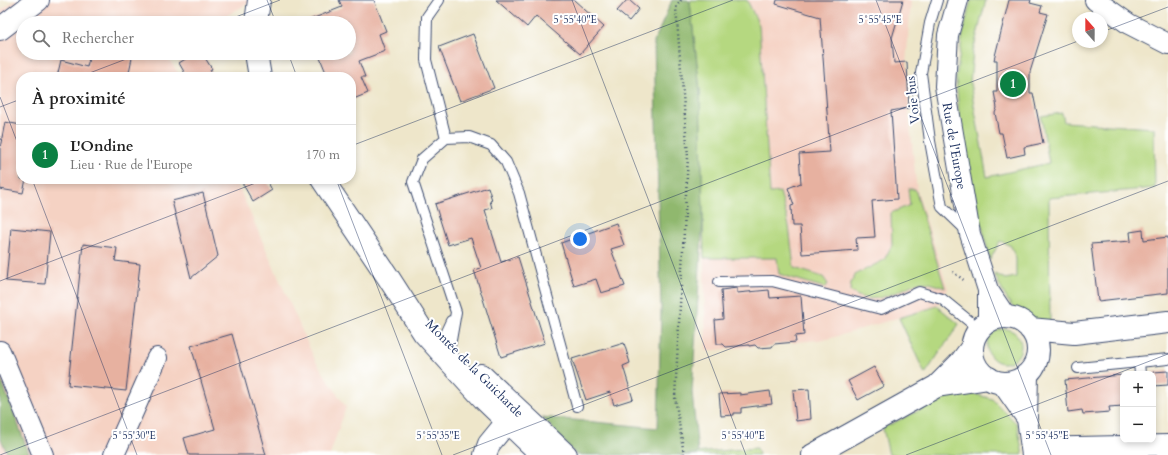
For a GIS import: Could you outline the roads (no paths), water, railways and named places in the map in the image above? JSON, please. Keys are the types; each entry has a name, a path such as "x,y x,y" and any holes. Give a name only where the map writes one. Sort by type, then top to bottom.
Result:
{"main road":[{"path":"17,16 38,0"},
{"path":"257,16 259,0"},
{"path":"0,29 16,17"},
{"path":"257,60 259,72"},
{"name":"Montée de la Guicharde","path":"325,184 424,333 507,422 535,441 566,455"},
{"name":"Montée de la Guicharde","path":"388,277 535,441"},
{"path":"813,455 937,386 961,362 986,329 1015,318 1023,322 1035,336 1038,352 1035,361 1028,374 1017,380 1008,382 995,380 937,386"},
{"path":"1030,329 1074,333 1168,322"},
{"path":"986,329 973,357 981,372 995,380"},
{"path":"1038,352 1074,333"},
{"path":"485,455 489,444 507,422"},
{"path":"496,455 512,445 535,441"}],"street":[{"name":"Rue de l'Europe","path":"958,0 948,36 945,86 970,234 988,290 986,329"},
{"path":"1095,0 1129,24 1168,44"},
{"path":"0,351 43,455"},
{"path":"114,455 156,358"},
{"path":"1028,374 1027,419 1032,452 1148,443 1168,445"},
{"path":"995,380 1027,419"}],"lane":[{"path":"439,0 427,17 426,60 446,138"},
{"name":"Voie bus","path":"937,0 930,23 921,73 930,141 942,207 970,234"},
{"path":"447,342 456,312 413,182 422,159 446,138 469,136 491,145 506,162 519,193 576,406"},
{"path":"719,282 772,281 881,309 919,292 942,299 986,329"},
{"path":"1078,368 1168,359"},
{"path":"1139,362 1140,371"}],"place":[{"name":"L'Ondine","path":"1013,84"}]}
